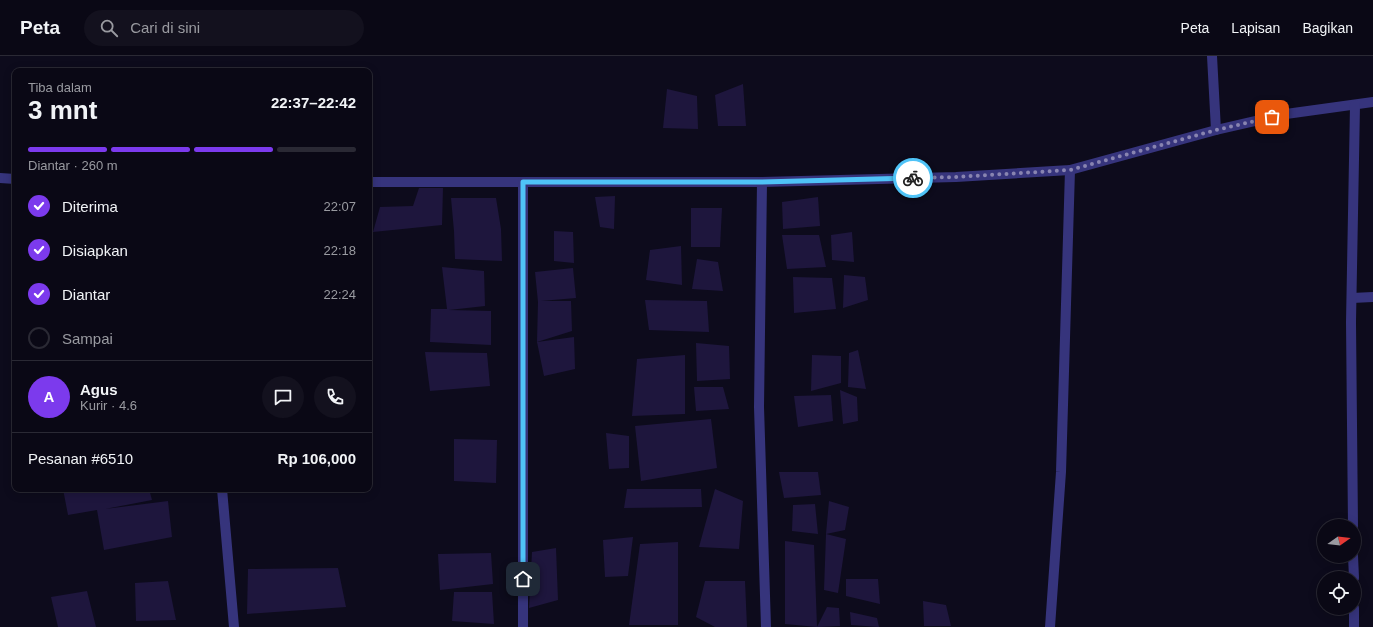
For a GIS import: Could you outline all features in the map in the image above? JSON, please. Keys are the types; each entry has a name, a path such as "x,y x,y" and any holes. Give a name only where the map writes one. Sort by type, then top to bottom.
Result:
{"street":[{"path":"1212,56 1216,130"},
{"path":"372,182 762,182 956,177 1070,170 1216,130 1286,114 1373,102"},
{"path":"1353,519 1352,298 1355,105"},
{"path":"1050,627 1061,472 1070,170"},
{"path":"0,178 12,179"},
{"path":"523,182 523,627"},
{"path":"762,182 759,407 766,627"},
{"path":"1352,298 1373,297"},
{"path":"222,492 234,627"},
{"path":"1354,615 1354,627"}],"building":[{"path":"743,84 746,126 718,126 715,95"},
{"path":"667,89 697,96 698,129 663,128"},
{"path":"419,188 443,188 442,225 373,232 380,207 413,206"},
{"path":"615,196 614,229 600,227 595,197"},
{"path":"818,197 820,226 783,229 782,202"},
{"path":"451,198 496,198 501,229 502,261 455,259"},
{"path":"691,208 722,208 720,247 691,247"},
{"path":"554,231 573,232 574,263 554,261"},
{"path":"852,232 854,262 832,260 831,235"},
{"path":"782,235 819,235 826,267 787,269"},
{"path":"681,246 682,285 646,280 650,250"},
{"path":"697,259 718,262 723,291 692,289"},
{"path":"442,267 484,271 485,306 449,310 491,311 491,345 430,342 431,309 447,309"},
{"path":"573,268 576,298 541,301 571,301 572,331 537,342 538,302 535,272"},
{"path":"844,275 865,277 868,300 843,308"},
{"path":"793,277 832,278 836,309 794,313"},
{"path":"645,300 707,301 709,332 649,330"},
{"path":"574,337 575,369 544,376 537,342"},
{"path":"696,343 729,346 730,379 697,381"},
{"path":"858,350 866,389 848,387 849,353"},
{"path":"425,352 487,353 490,386 430,391"},
{"path":"685,355 685,414 632,416 637,359"},
{"path":"812,355 841,356 841,383 811,391"},
{"path":"694,387 723,387 729,409 696,411"},
{"path":"840,390 857,397 858,421 843,424"},
{"path":"831,395 833,421 798,427 794,396"},
{"path":"711,419 717,468 641,481 635,426"},
{"path":"606,433 629,436 629,468 609,469"},
{"path":"454,439 497,440 496,483 454,481"},
{"path":"779,472 818,472 821,495 784,498"},
{"path":"627,489 701,489 702,507 624,508"},
{"path":"715,489 743,501 739,549 699,547"},
{"path":"64,492 150,492 152,500 105,509 168,501 172,537 104,550 97,510 68,515"},
{"path":"829,501 849,507 845,530 826,534"},
{"path":"815,504 818,534 792,531 793,505"},
{"path":"826,534 846,539 838,593 824,590"},
{"path":"633,537 628,576 605,577 603,540"},
{"path":"785,541 814,545 817,627 785,624"},
{"path":"678,542 678,625 629,625 640,544"},
{"path":"556,548 558,600 529,608 532,552"},
{"path":"491,553 493,584 440,590 438,554"},
{"path":"338,568 346,607 247,614 248,569"},
{"path":"846,579 878,579 880,604 846,596"},
{"path":"168,581 176,620 136,621 135,583"},
{"path":"705,581 745,581 747,627 715,627 696,617"},
{"path":"87,591 96,627 58,627 51,597"},
{"path":"454,592 492,592 494,624 452,621"},
{"path":"923,601 946,605 951,626 924,626"},
{"path":"827,607 839,608 840,626 817,627"},
{"path":"850,612 877,618 879,627 851,625"}],"way so far":[{"path":"913,178 1070,170 1216,130 1272,117"}],"route":[{"path":"523,579 523,182 762,182 913,178"}]}
